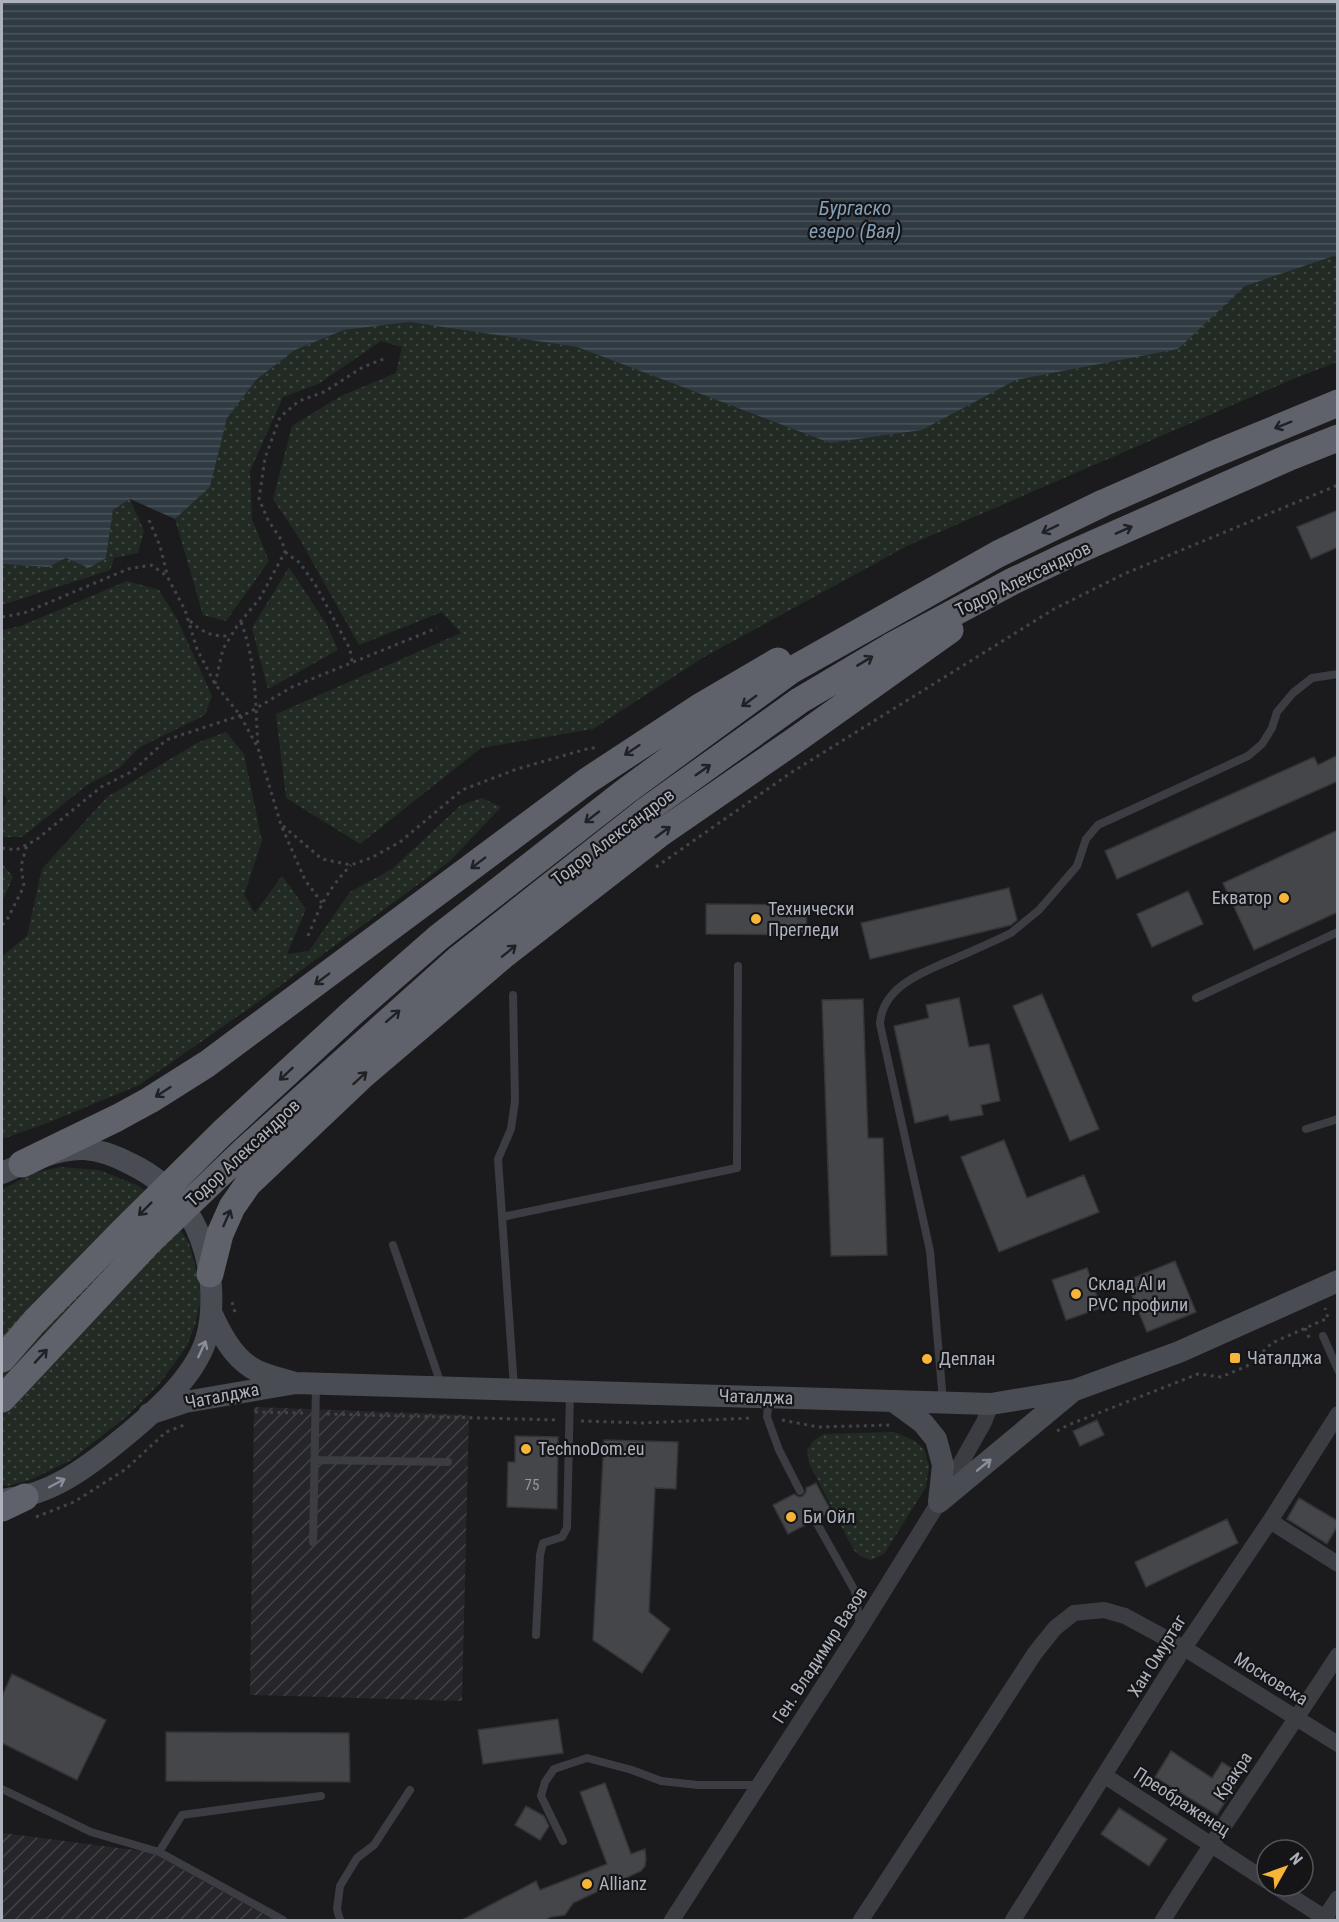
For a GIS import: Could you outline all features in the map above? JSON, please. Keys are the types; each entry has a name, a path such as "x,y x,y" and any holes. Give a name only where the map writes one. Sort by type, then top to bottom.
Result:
{"highway":[{"name":"Тодор Александров","path":"2,1359 107,1248 222,1133 351,1014 439,937 626,791 790,671 998,554 1103,503 1338,403"},
{"name":"Тодор Александров","path":"2,1399 149,1242 238,1157 458,959 644,812 799,701 890,647 1013,581 1070,554 1338,438"},
{"path":"12,1168 125,1114 207,1064 587,781 679,720 769,666 998,554"},
{"path":"210,1274 220,1234 232,1207 248,1184 363,1075 505,954 658,835 919,653 1013,581"}],"main road":[{"path":"12,1168 68,1150 82,1149 114,1155 149,1173 176,1197 202,1238 210,1274 211,1312 206,1339 196,1361 186,1376 131,1432 85,1467 14,1506"},
{"name":"Чаталджа","path":"149,1414 185,1402 306,1384 570,1392 768,1407 893,1401 991,1404 1075,1390 1179,1352 1338,1281"},
{"name":"Чаталджа","path":"211,1312 218,1329 240,1358 252,1368 306,1384"},
{"path":"939,1502 1075,1390"},
{"path":"893,1401 925,1425 936,1439 944,1465 939,1502"}],"street":[{"name":"Ген. Владимир Вазов","path":"672,1920 861,1629 939,1502 984,1422 991,1404"},
{"name":"Хан Омуртаг","path":"1013,1920 1184,1648 1270,1521 1338,1414"},
{"path":"1270,1521 1338,1564"},
{"name":"Московска","path":"861,1920 1035,1653 1055,1628 1074,1613 1104,1610 1125,1616 1184,1648 1338,1744"},
{"name":"Кракра","path":"1163,1920 1338,1654"},
{"name":"Преображенец","path":"1105,1776 1255,1873"},
{"path":"1293,1898 1325,1920 1338,1898"}],"lane":[{"path":"943,1403 930,1251 880,1024 881,1012 889,999 914,976 1011,933 1024,924 1077,866 1086,839 1098,825 1248,756 1262,744 1272,728 1276,712 1293,693 1312,678 1338,674"},
{"path":"1196,998 1338,932"},
{"path":"502,1217 737,1168 738,966"},
{"path":"513,995 515,1101 511,1129 498,1159 514,1390"},
{"path":"1306,1130 1338,1119"},
{"path":"393,1245 442,1388"},
{"path":"1323,1336 1338,1370"},
{"path":"306,1384 316,1413 313,1542"},
{"path":"536,1635 540,1555 543,1543 562,1537 567,1528 570,1392"},
{"path":"768,1407 779,1450 800,1491"},
{"path":"315,1460 448,1462"},
{"path":"815,1520 855,1591 861,1629"},
{"path":"563,1841 541,1796 545,1782 554,1769 587,1758 632,1770 661,1781 698,1785 760,1785"},
{"path":"2,1789 91,1832 159,1852 283,1920"},
{"path":"340,1920 337,1909 340,1886 357,1858 375,1845 410,1790"},
{"path":"159,1852 182,1815 321,1796"}],"path":[{"path":"352,662 350,649 316,586 300,563 285,552 259,499 265,458 280,417 299,401 324,392 363,367 386,358"},
{"path":"654,868 792,772 1054,609 1124,574 1338,485"},
{"path":"149,520 160,546 167,576 185,610 197,649 215,684 240,715 258,748 281,825 304,880 322,903"},
{"path":"215,684 223,649 260,598 285,552"},
{"path":"2,617 24,613 128,569 151,565 167,576"},
{"path":"188,619 202,632 214,636 231,636"},
{"path":"241,622 255,680 258,748"},
{"path":"2,848 16,850 36,840 101,787 133,771 166,740 255,709 292,687 438,628"},
{"path":"308,936 322,903 335,882 351,865 371,858 400,842 462,790 517,769 590,748 602,748"},
{"path":"281,825 322,859 351,865"},
{"path":"2,925 24,886 21,866 27,845"},
{"path":"232,1293 237,1322"},
{"path":"1026,1432 1038,1442 1068,1425 1198,1374 1221,1377 1247,1366 1272,1343 1305,1328"},
{"path":"247,1412 642,1423 768,1407 818,1427 925,1425"},
{"path":"14,1506 74,1502 126,1469 148,1446 166,1432 193,1422"}],"shaded area":[{"path":"1337,255 1337,362 907,546 704,657 593,729 481,748 360,844 286,798 276,714 461,633 442,612 359,645 299,538 273,499 292,426 341,396 396,373 402,347 381,341 318,384 283,397 250,471 252,519 269,561 226,621 203,615 175,519 210,487 227,417 256,380 295,350 344,330 409,322 577,347 830,443 922,430 1016,380 1177,349 1245,286"},
{"path":"130,499 144,531 138,553 114,558 110,570 2,605 2,564 48,567 66,558 106,558 113,510"},
{"path":"289,567 327,625 338,650 268,689 252,628"},
{"path":"127,581 159,590 177,619 212,696 205,715 140,747 119,768 87,785 22,837 2,837 2,812 7,799 2,792 2,630 21,626"},
{"path":"226,732 244,754 262,841 244,895 255,913 282,876 306,909 287,954 309,951 350,892 392,869 461,805 482,798 501,807 450,861 258,1002 139,1085 2,1139 2,956 27,936 42,869 107,797 197,743"},
{"path":"2,863 13,877 2,902"},
{"path":"60,1167 99,1170 139,1186 167,1209 189,1243 201,1299 187,1346 160,1383 126,1417 71,1460 30,1480 7,1486 2,1485 2,1190 33,1173"},
{"path":"254,1407 469,1415 462,1701 250,1695"},
{"path":"894,1432 913,1440 924,1449 929,1466 926,1487 884,1554 870,1560 853,1549 809,1463 807,1450 814,1440 824,1434"},
{"path":"2,1833 150,1852 274,1920 2,1920"}],"water":[{"name":"Бургаско езеро (Вая)","path":"2,2 1337,2 1337,255 1245,286 1178,349 1016,380 922,430 830,443 577,347 409,322 344,330 295,350 256,380 227,418 210,487 175,519 130,499 113,510 106,558 89,568 66,558 48,567 2,564"}],"building":[{"path":"1338,510 1338,547 1311,559 1297,527"},
{"path":"1338,755 1338,781 1117,879 1105,851 1314,757 1318,765"},
{"name":"Екватор","path":"1338,830 1338,912 1254,950 1223,883"},
{"path":"1009,888 1017,920 1011,925 870,959 861,923"},
{"path":"1188,891 1203,924 1152,947 1137,914"},
{"name":"Технически Прегледи","path":"706,904 807,905 806,935 706,934"},
{"path":"1042,994 1099,1129 1070,1141 1013,1006"},
{"path":"959,998 969,1047 989,1044 1000,1101 981,1105 983,1115 950,1121 948,1115 915,1123 894,1026 929,1018 926,1005"},
{"path":"863,999 868,1138 883,1138 887,1255 831,1256 822,1000"},
{"path":"1004,1140 1027,1198 1084,1175 1099,1212 999,1252 961,1157"},
{"path":"1175,1261 1196,1312 1147,1332 1126,1281"},
{"name":"Склад Al и PVC профили","path":"1087,1268 1101,1308 1066,1320 1052,1280"},
{"path":"1097,1420 1104,1435 1080,1446 1073,1431"},
{"path":"515,1436 558,1437 557,1509 507,1507 508,1462 515,1462"},
{"path":"604,1440 678,1442 676,1489 655,1488 649,1612 670,1629 642,1673 593,1640"},
{"path":"816,1483 831,1511 821,1517 818,1514 812,1514 809,1517 809,1523 788,1534 773,1505 794,1494 799,1497 803,1496 806,1488"},
{"path":"1299,1498 1338,1521 1327,1544 1287,1519"},
{"path":"1227,1519 1238,1543 1146,1587 1135,1562"},
{"path":"12,1674 106,1720 77,1780 2,1743 2,1696"},
{"path":"558,1719 563,1753 483,1764 478,1730"},
{"path":"166,1732 349,1733 350,1782 166,1781"},
{"path":"1171,1751 1212,1778 1222,1762 1242,1775 1217,1815 1155,1777"},
{"path":"605,1783 631,1854 645,1849 645,1866 641,1871 573,1903 565,1915 545,1920 462,1920 536,1881 540,1890 607,1864 580,1792"},
{"path":"526,1806 544,1816 549,1826 540,1840 515,1825"},
{"path":"1119,1808 1167,1839 1149,1866 1101,1834"}],"place":[{"name":"Екватор","path":"1284,898"},
{"name":"Технически Прегледи","path":"756,919"},
{"name":"Склад Al и PVC профили","path":"1076,1294"},
{"name":"Чаталджа","path":"1235,1358"},
{"name":"Деплан","path":"927,1359"},
{"name":"TechnoDom.eu","path":"526,1449"},
{"name":"Би Ойл","path":"791,1517"},
{"name":"Allianz","path":"587,1884"}]}
